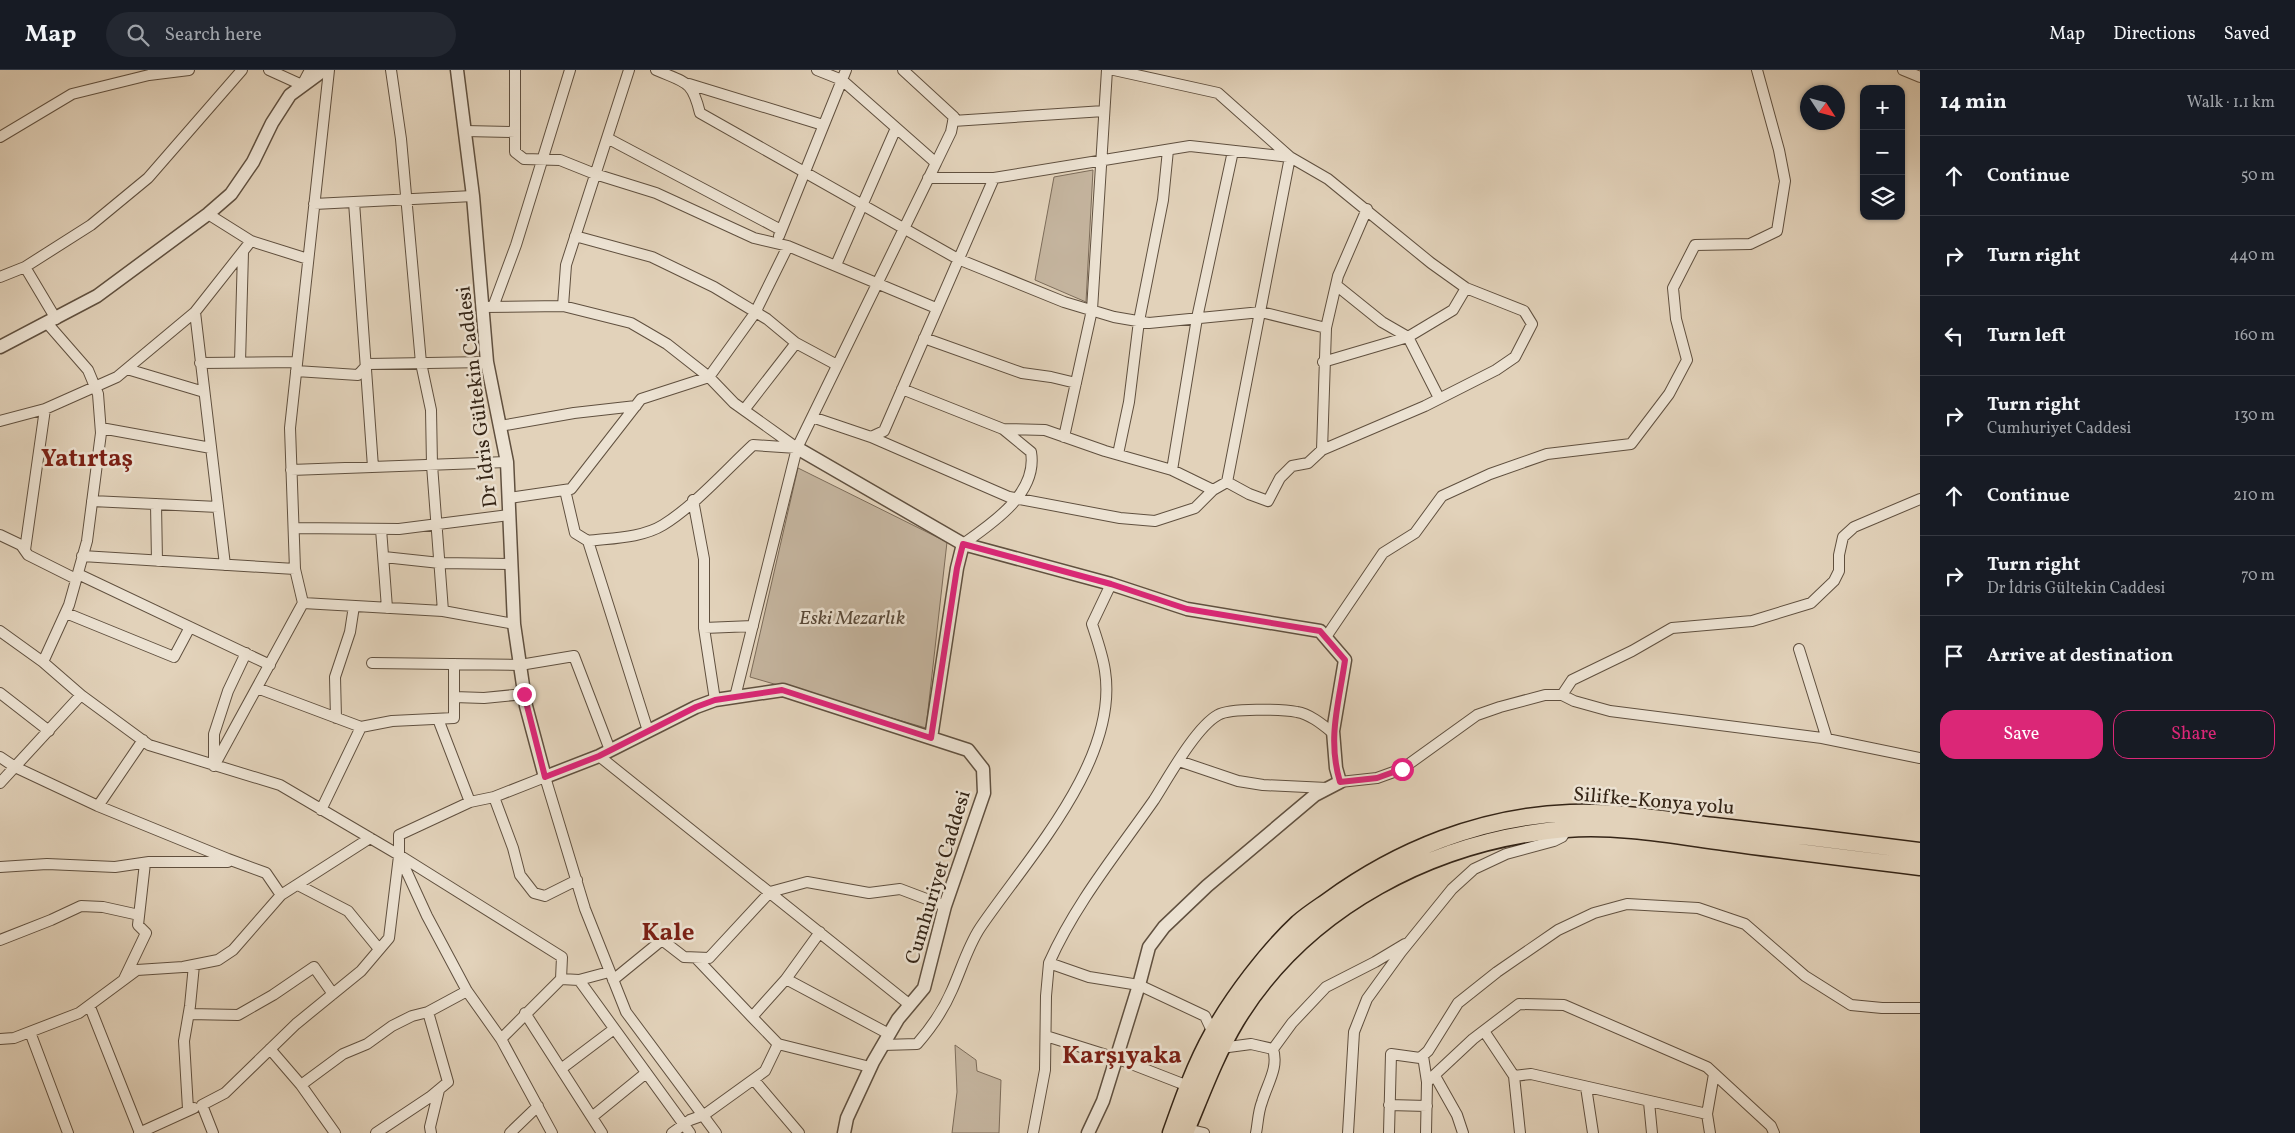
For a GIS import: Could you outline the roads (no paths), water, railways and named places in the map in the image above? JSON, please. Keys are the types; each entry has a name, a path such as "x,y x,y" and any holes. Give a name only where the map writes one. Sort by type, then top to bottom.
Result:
{"highway":[{"name":"Silifke-Konya yolu","path":"1181,1132 1188,1086 1213,1033 1268,955 1299,922 1340,892 1382,866 1428,844 1472,829 1514,819 1570,813 1631,815 1920,850"},
{"name":"Silifke-Konya yolu","path":"1181,1132 1221,1048 1257,990 1283,958 1324,922 1371,890 1417,865 1459,849 1502,839 1566,829 1635,830 1920,867"}],"street":[{"path":"0,137 72,94 149,75 189,70"},
{"path":"0,277 26,267 91,225 148,178 242,70"},
{"path":"269,70 302,86"},
{"path":"302,86 310,70"},
{"path":"0,347 97,296 208,214 231,194 253,162 272,123 290,94 324,70"},
{"path":"214,766 303,603 295,569 290,428 328,70"},
{"path":"391,70 401,138 422,363 432,410 432,465 443,611"},
{"name":"Dr İdris Gültekin Caddesi","path":"457,70 488,307 487,362 507,462 514,624 524,694 545,777"},
{"path":"515,70 515,152 524,159 543,158 560,160 595,174 656,193 754,238 788,246 936,308"},
{"path":"570,70 516,245 488,307 563,306 631,323 667,344 709,377 734,403 797,448 963,544 1111,584 1187,609 1320,631 1345,660 1333,733 1336,768 1340,782"},
{"path":"563,306 566,264 629,70"},
{"path":"656,70 689,84 823,125"},
{"path":"817,70 844,75 896,128 936,163"},
{"path":"90,1007 140,1133 188,1109 202,1105 225,1093 296,1024 361,971 389,938 399,855 399,835 470,802 494,797 604,753 715,700 735,697 797,448 951,132 954,117 903,70"},
{"path":"1064,437 1092,310 1107,70"},
{"path":"1114,70 1218,94 1290,157 1328,179 1431,263 1466,288 1524,311 1532,324 1514,357 1496,370 1439,398 1322,450 1308,463 1292,466 1280,478 1268,500 1249,494 1227,482"},
{"path":"1326,636 1383,553 1415,533 1442,496 1490,474 1547,454 1631,444 1642,430 1669,394 1687,360 1676,319 1673,288 1695,245 1750,244 1777,231 1786,182 1757,70"},
{"path":"1904,70 1920,77"},
{"path":"776,243 844,75"},
{"path":"689,84 695,95 700,113 958,258 1064,302 1148,323 1261,312 1326,328"},
{"path":"953,122 1104,111"},
{"path":"836,265 861,204 896,128"},
{"path":"465,131 515,132"},
{"path":"607,138 781,230"},
{"path":"928,178 994,178 1190,146 1290,157"},
{"path":"1118,454 1129,402 1139,321 1163,200 1168,150"},
{"path":"1172,470 1196,318 1233,151"},
{"path":"812,417 871,437 1009,497 1120,518 1154,521 1195,508 1213,490 1227,482 1290,157"},
{"path":"871,437 884,431 994,178"},
{"path":"314,204 473,196"},
{"path":"354,202 373,467"},
{"path":"1322,450 1323,362 1326,328 1336,285 1366,210"},
{"path":"208,214 250,242 308,259"},
{"path":"575,236 652,257 714,287 755,314 767,319 796,342 837,365"},
{"path":"0,422 45,409 117,377 194,312 250,242"},
{"path":"509,498 571,489 641,399 709,377 755,314 788,246"},
{"path":"240,362 243,252"},
{"path":"26,267 51,321 88,370 98,394 100,428 92,501 77,577 66,612 43,662"},
{"path":"1336,285 1382,322 1408,337 1439,398"},
{"path":"1323,362 1408,337 1453,310 1466,288"},
{"path":"194,312 225,565"},
{"path":"924,338 1022,374 1051,377 1076,383"},
{"path":"744,410 796,342"},
{"path":"200,363 240,362 296,366 358,375 368,364 487,362"},
{"path":"127,369 204,392"},
{"path":"902,390 1003,429 1031,452 1033,464 1018,499 991,525 963,544 957,568 931,738"},
{"path":"500,426 574,413 636,406"},
{"path":"25,550 45,409"},
{"path":"100,428 211,448"},
{"path":"1003,429 1045,430 1172,470 1213,490"},
{"path":"588,542 631,536 662,525 693,500 753,445 797,448"},
{"path":"292,470 507,462"},
{"path":"565,490 575,533 588,542 648,731"},
{"path":"1562,694 1572,680 1632,651 1672,628 1752,621 1811,602 1834,581 1839,571 1839,555 1843,537 1854,527 1920,499"},
{"path":"693,500 704,559 704,628 715,700"},
{"path":"92,501 218,507"},
{"path":"156,504 157,561"},
{"path":"294,528 398,529 509,515"},
{"path":"381,529 387,608"},
{"path":"0,535 21,545 28,555 270,665"},
{"path":"82,556 295,569"},
{"path":"384,556 440,563 511,564"},
{"path":"786,979 886,1040 917,1044 935,1023 951,993 978,930 1037,852 1070,800 1095,746 1105,710 1106,672 1092,624 1111,584"},
{"path":"303,603 443,611 514,624"},
{"path":"336,718 335,677 350,632 354,606"},
{"path":"66,612 174,657 190,627"},
{"path":"704,628 753,626"},
{"path":"0,631 43,662 81,695 149,745 280,786 399,855 562,957 562,979"},
{"path":"1799,649 1827,739"},
{"path":"214,766 214,734 228,691 246,653"},
{"path":"372,663 520,665 574,656 604,753 770,892 910,1005"},
{"path":"257,688 361,727 392,721 454,718 454,664"},
{"name":"Cumhuriyet Caddesi","path":"735,697 782,690 968,750 983,769 984,793 945,906 924,988 886,1040 870,1067 847,1118 844,1133"},
{"path":"0,693 48,731"},
{"path":"454,697 484,698 524,694"},
{"path":"1088,1133 1103,1101 1140,985 1149,947 1164,927 1207,886 1315,795 1340,782 1377,778 1402,769 1477,715 1545,695 1562,694 1574,700 1610,711 1827,739 1920,758"},
{"path":"0,783 81,695"},
{"path":"1037,1132 1045,1070 1046,996 1049,963 1062,933 1179,761 1205,726 1218,714 1248,710 1298,712 1317,721 1333,733"},
{"path":"438,719 470,802"},
{"path":"321,810 361,727"},
{"path":"98,806 143,740"},
{"path":"0,757 15,767 98,806 234,862 266,873 281,895"},
{"path":"1179,761 1238,781 1263,785 1327,788"},
{"path":"545,777 577,880 611,976 626,1012 716,1133"},
{"path":"494,797 513,848 520,875 534,893 544,896 577,880"},
{"path":"1348,1133 1354,1032 1367,999 1452,889 1474,869 1506,854 1554,841 1562,837 1566,829"},
{"path":"0,1039 14,1038 79,1013 90,1007 137,970 194,965 218,960 233,950 281,895 370,838"},
{"path":"399,855 427,916 467,991 501,1039 552,1133"},
{"path":"0,867 4,869 47,864 115,867 144,863 234,862"},
{"path":"124,980 146,933 138,925 144,863"},
{"path":"501,1039 525,1013 562,979 579,980 611,976 662,940 684,957 709,958 770,892 808,882 870,893 900,889 945,906"},
{"path":"298,884 348,911 379,949"},
{"path":"1388,1133 1391,1054 1420,1058 1428,1051 1458,1002 1498,972 1558,930 1594,913 1627,904 1698,908 1745,924 1805,976 1851,1004 1882,1008 1920,1008"},
{"path":"0,940 81,906 102,907 139,914"},
{"path":"752,1017 786,979 820,932"},
{"path":"1256,1133 1261,1103 1274,1073 1274,1049 1292,1023 1326,987 1375,962 1410,941"},
{"path":"696,958 778,1044 870,1067"},
{"path":"1049,963 1089,977 1140,985 1205,1016 1213,1033"},
{"path":"188,1109 184,1041 194,965"},
{"path":"189,1014 238,1015 314,967 333,994"},
{"path":"579,980 690,1133"},
{"path":"301,1085 343,1054 367,1044 392,1026 412,1016 428,1012 467,991"},
{"path":"1426,1133 1431,1079 1484,1031 1519,1004 1564,1005 1707,1067 1771,1126 1774,1133"},
{"path":"376,1133 448,1082 428,1012"},
{"path":"525,1013 602,1133"},
{"path":"561,1069 614,1029"},
{"path":"1484,1031 1514,1076 1520,1133"},
{"path":"30,1032 68,1133"},
{"path":"1046,1036 1116,1058 1188,1086"},
{"path":"672,1133 684,1124 704,1115 766,1071 778,1044"},
{"path":"1221,1048 1251,1044 1274,1049"},
{"path":"270,1049 301,1085 335,1133"},
{"path":"1422,1056 1431,1079 1457,1115 1463,1133"},
{"path":"592,1118 646,1073"},
{"path":"1514,1076 1530,1074 1707,1114"},
{"path":"1710,1133 1707,1114 1714,1074"},
{"path":"754,1080 799,1133"},
{"path":"1586,1087 1593,1133"},
{"path":"431,1133 430,1127 439,1090"},
{"path":"1649,1102 1652,1133"},
{"path":"202,1105 213,1133"},
{"path":"1389,1105 1427,1106"},
{"path":"510,1133 538,1106"},
{"path":"1181,1132 1204,1133"}],"district":[{"name":"Yatırtaş","path":"87,457"},
{"name":"Kale","path":"668,931"},
{"name":"Karşıyaka","path":"1122,1054"}],"park label":[{"name":"Eski Mezarlık","path":"852,617"}]}
